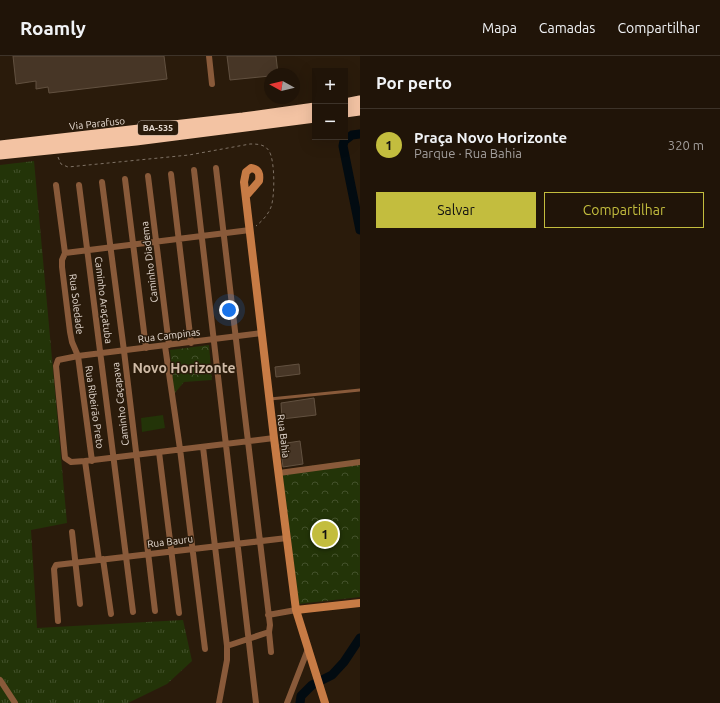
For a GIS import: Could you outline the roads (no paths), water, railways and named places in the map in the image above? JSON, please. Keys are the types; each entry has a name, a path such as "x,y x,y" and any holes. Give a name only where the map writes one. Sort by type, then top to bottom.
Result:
{"highway":[{"path":"348,104 360,102"},
{"name":"Via Parafuso","path":"0,146 243,118 312,108"},
{"path":"348,112 360,110"},
{"name":"Via Parafuso","path":"0,154 136,140 312,117"}],"street":[{"path":"209,56 212,84"},
{"path":"216,168 247,442 261,540 271,652"},
{"path":"194,170 200,236 256,703"},
{"path":"171,174 191,343"},
{"name":"Caminho Diadema","path":"148,176 167,345 205,649"},
{"path":"125,180 146,348"},
{"name":"Caminho Caçapava","path":"102,182 155,611"},
{"name":"Caminho Araçatuba","path":"79,185 133,612"},
{"name":"Rua Soledade","path":"56,186 65,253 62,260 62,267 72,342 78,356"},
{"name":"Rua Bahia","path":"246,196 274,438 296,610 325,703"},
{"path":"65,253 250,230"},
{"name":"Rua Campinas","path":"88,461 71,462 66,458 56,366 58,360 78,356 262,333"},
{"name":"Rua Ribeirão Preto","path":"78,356 88,461 101,559 111,614"},
{"path":"88,461 274,438"},
{"path":"203,447 228,646 219,703"},
{"path":"159,452 179,613"},
{"path":"279,473 360,462"},
{"path":"72,532 80,604"},
{"name":"Rua Bauru","path":"58,621 54,569 56,565 287,538"},
{"path":"268,615 296,610 360,603"},
{"path":"228,646 269,632"},
{"path":"289,701 308,649"},
{"path":"302,666 313,664"},
{"path":"0,680 15,703"}],"lane":[{"path":"270,399 360,390"}],"waterway":[{"path":"360,134 352,135 344,141 343,146 360,230"},
{"path":"300,703 301,696 312,685 332,675 344,662 360,638"}],"place":[{"name":"Praça Novo Horizonte","path":"325,534"}],"district":[{"name":"Novo Horizonte","path":"184,368"}]}
